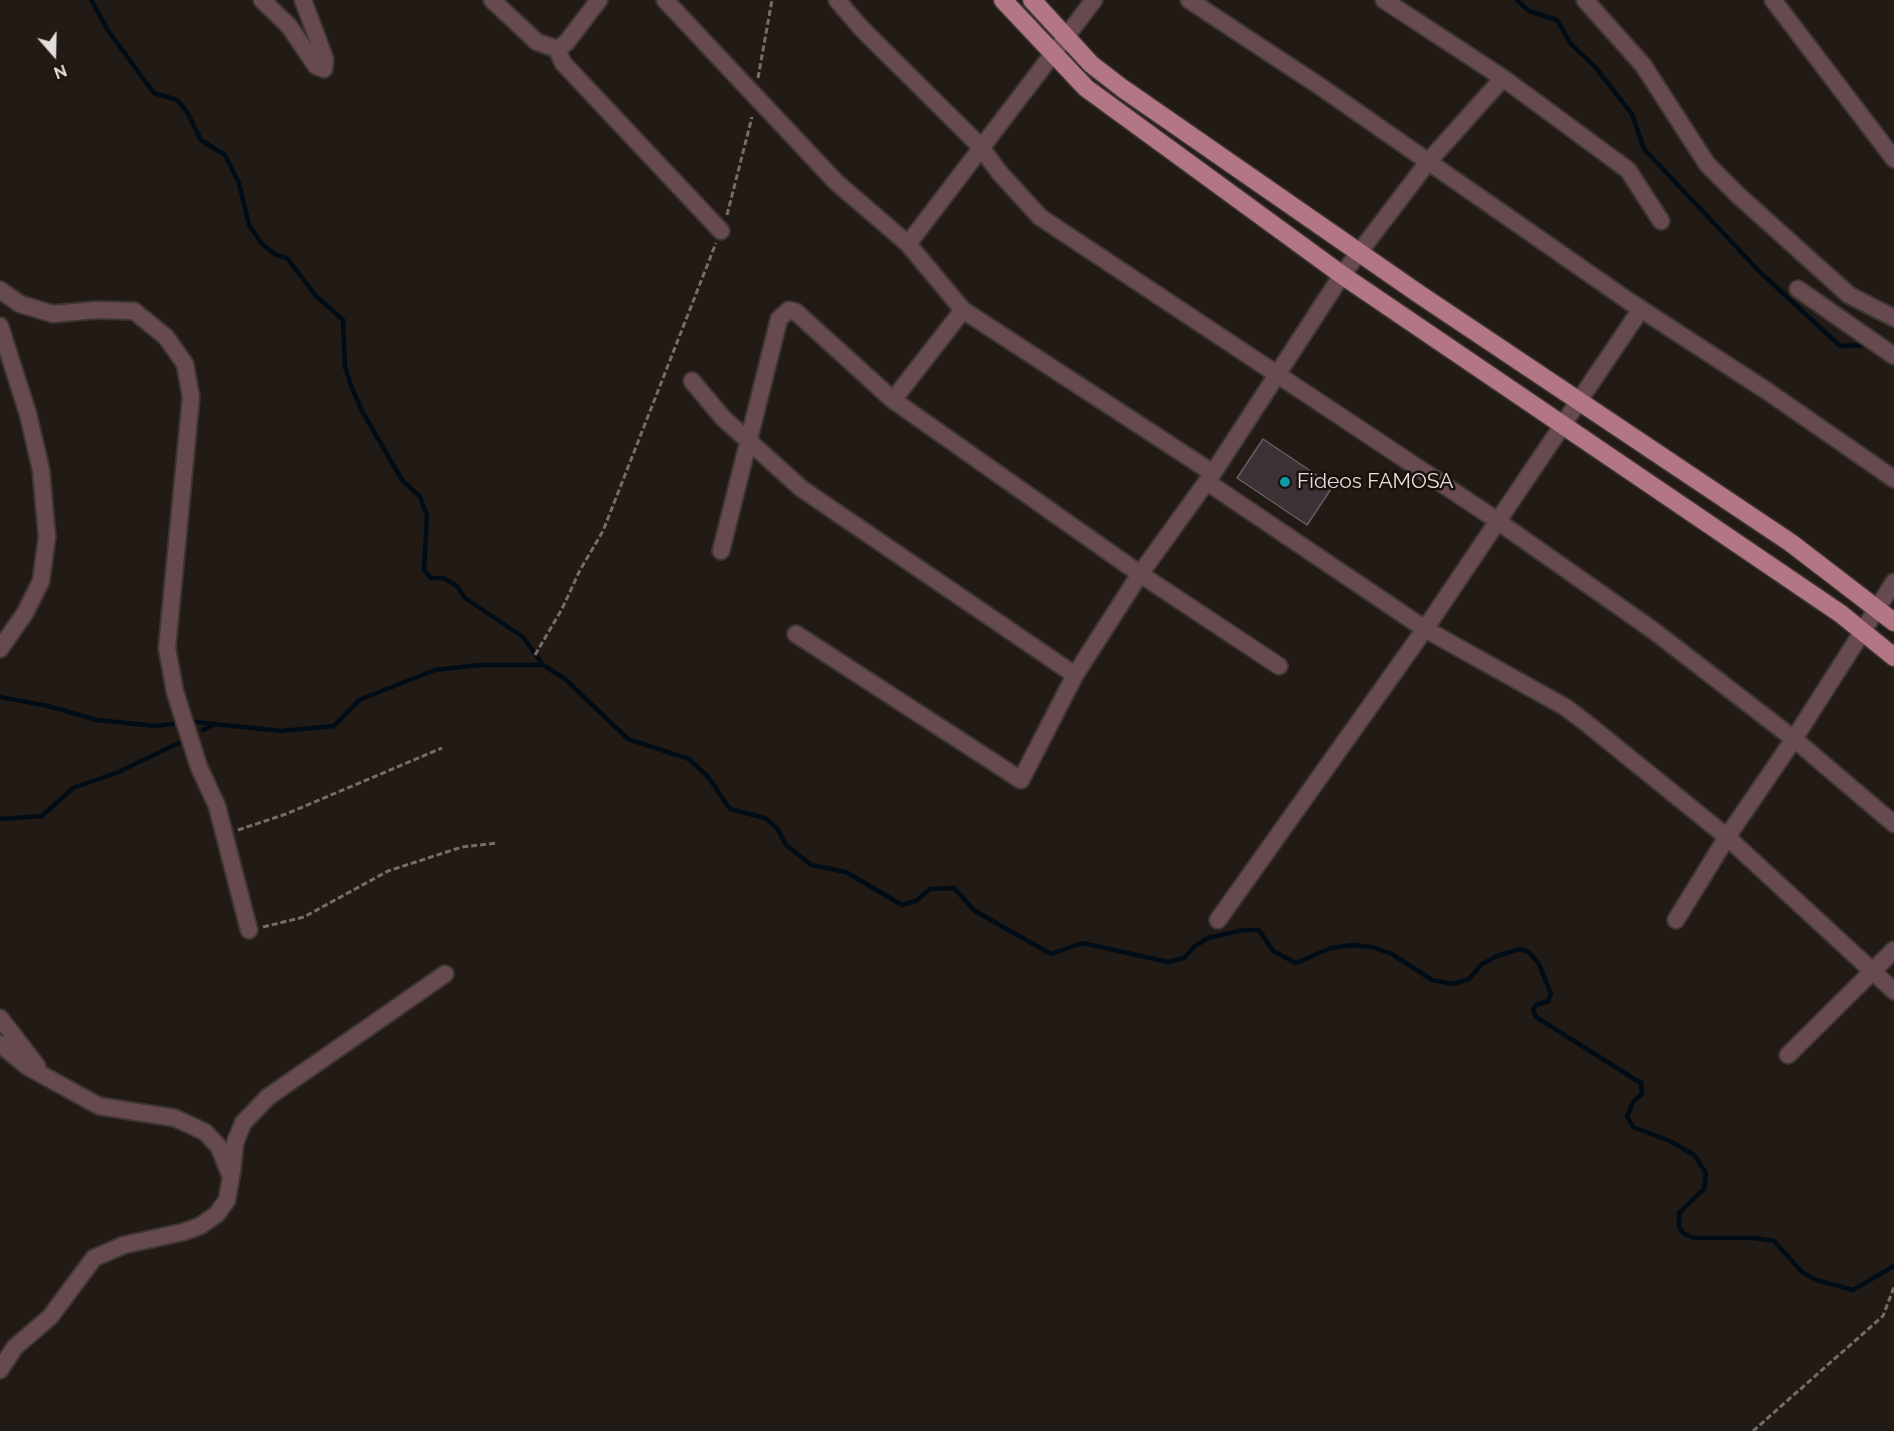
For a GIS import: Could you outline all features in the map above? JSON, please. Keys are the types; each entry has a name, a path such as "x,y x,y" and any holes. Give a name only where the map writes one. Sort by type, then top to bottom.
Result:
{"main road":[{"path":"1004,0 1086,88 1342,275 1862,631 1894,657"},
{"path":"1032,0 1091,64 1122,88 1359,253 1791,543 1894,621"}],"street":[{"path":"262,0 289,26 316,66 324,69 325,59 303,0"},
{"path":"492,0 537,42 557,49 563,63 721,231"},
{"path":"557,49 566,43 600,0"},
{"path":"665,0 836,182 908,244 963,310 1210,478 1425,629 1565,707 1727,837 1894,991"},
{"path":"837,0 862,29 980,146 999,172 1040,217 1498,521 1654,631 1794,739 1894,824"},
{"path":"908,244 980,146 1094,0"},
{"path":"1189,0 1321,87 1641,309 1767,391 1894,479"},
{"path":"1384,0 1503,78 1628,170 1661,221"},
{"path":"1585,0 1642,65 1707,164 1739,196 1849,295 1894,318"},
{"path":"1773,0 1894,159"},
{"path":"796,634 1021,780 1075,675 1140,574 1210,478 1342,275 1428,162 1503,78"},
{"path":"1798,289 1894,356"},
{"path":"0,290 20,304 53,314 96,310 134,311 166,338 185,364 191,398 167,648 175,692 199,767 216,806 249,930"},
{"path":"1218,920 1425,629 1641,309"},
{"path":"721,551 779,319 789,310 796,312 893,400 1140,574 1279,666"},
{"path":"893,400 963,310"},
{"path":"0,326 28,414 41,470 47,537 41,580 26,613 0,649"},
{"path":"692,381 723,418 802,489 1075,675"},
{"path":"1676,920 1727,837 1794,739 1894,582"},
{"path":"1788,1056 1894,950"},
{"path":"0,1371 15,1347 50,1317 94,1258 124,1245 200,1226 217,1214 227,1200 235,1143 243,1123 268,1097 445,974"},
{"path":"0,1018 37,1065 41,1075"},
{"path":"0,1044 41,1075 99,1106 175,1118 200,1129 219,1147 231,1177"}],"path":[{"path":"535,655 603,531 732,202 756,97 768,12 772,0"},
{"path":"222,835 286,814 442,748"},
{"path":"249,930 304,917 388,871 462,847 498,843"},
{"path":"1754,1431 1882,1316 1894,1287"}],"building":[{"name":"Fideos FAMOSA","path":"1263,439 1333,486 1307,525 1237,478"}],"waterway":[{"path":"91,0 109,32 154,93 177,100 187,112 201,140 225,155 239,183 249,225 262,244 276,255 287,258 315,295 343,320 345,367 352,388 362,411 402,480 420,497 427,515 424,570 431,578 443,578 457,586 465,598 523,637 543,665 565,679 628,739 689,759 709,778 730,809 765,818 777,828 786,845 811,865 846,872 902,905 916,901 930,889 954,888 975,911 1051,954 1082,943 1168,962 1184,958 1195,946 1208,938 1243,930 1259,930 1273,951 1296,963 1331,948 1353,945 1372,947 1392,954 1432,980 1453,984 1469,979 1482,964 1497,956 1520,949 1529,952 1539,964 1551,994 1548,1001 1536,1005 1533,1010 1536,1017 1641,1083 1642,1094 1633,1102 1627,1116 1633,1127 1670,1141 1694,1155 1706,1173 1704,1189 1679,1213 1679,1226 1683,1233 1694,1238 1754,1238 1774,1241 1802,1272 1816,1280 1853,1290 1894,1266"},
{"path":"1517,0 1529,11 1557,20 1571,44 1596,68 1632,114 1644,149 1759,271 1840,346 1869,345"},
{"path":"195,722 281,731 334,726 359,700 435,670 479,665 543,665"},
{"path":"0,697 48,706 97,720 155,726 173,724"},
{"path":"203,730 213,725"},
{"path":"0,819 42,816 73,788 116,773 179,743"}],"place":[{"name":"Fideos FAMOSA","path":"1285,482"}]}
